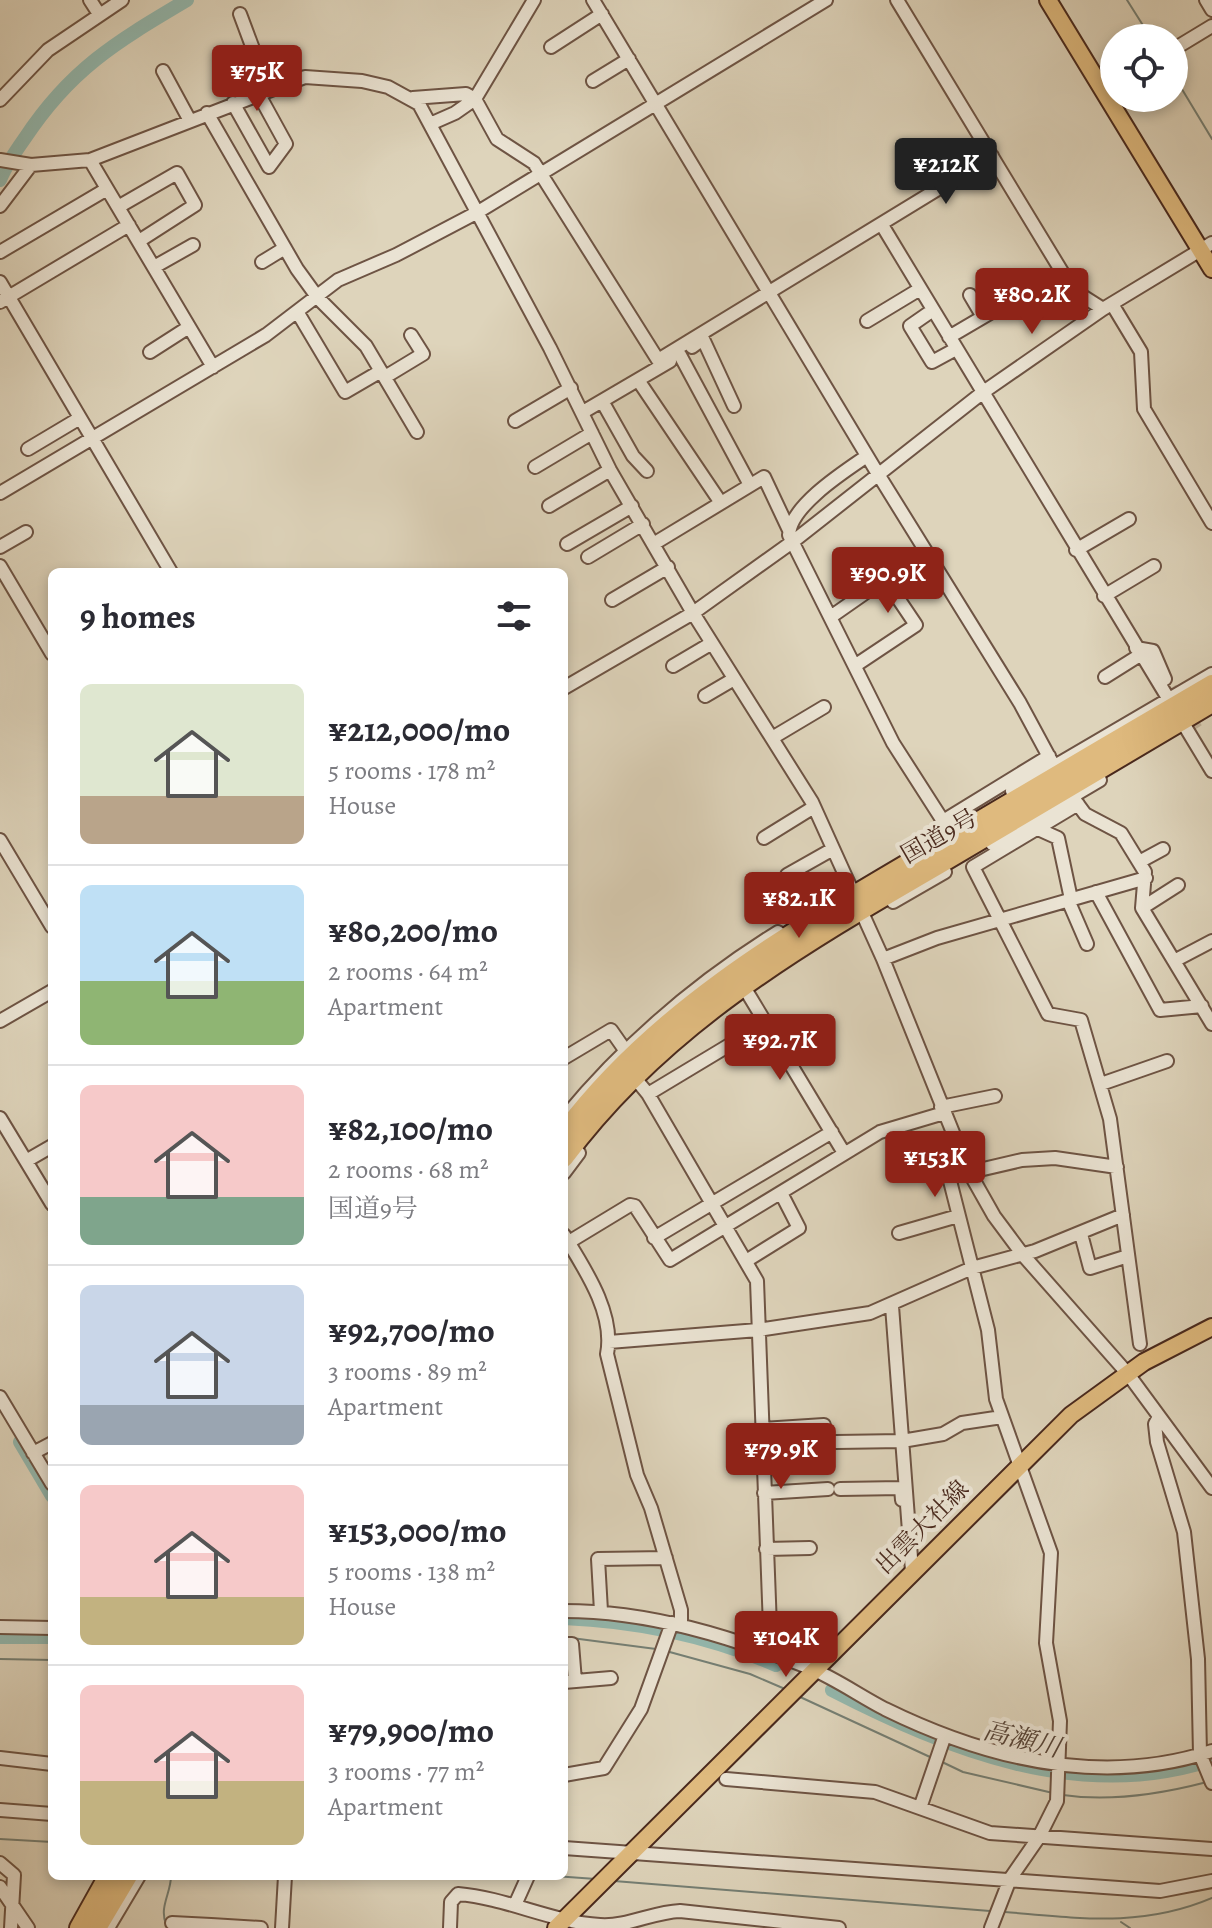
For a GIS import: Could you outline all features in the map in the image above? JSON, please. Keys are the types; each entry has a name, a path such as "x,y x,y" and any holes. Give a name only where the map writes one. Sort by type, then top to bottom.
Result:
{"highway":[{"name":"国道9号","path":"568,1154 618,1091 747,981 811,946 902,861 1163,702 1212,684"},
{"name":"国道9号","path":"568,1154 647,1040 766,944 953,861 1039,816 1212,703"},
{"path":"75,1925 105,1880"},
{"path":"97,1928 116,1904 126,1880"}],"main road":[{"path":"1048,0 1100,73"},
{"path":"1125,112 1206,247 1212,269"},
{"name":"出雲大社線","path":"560,1924 1071,1415 1128,1374 1212,1327"}],"street":[{"path":"90,0 99,14"},
{"path":"0,100 48,50 122,0"},
{"path":"430,124 455,113 475,99 534,0"},
{"path":"593,0 1052,761"},
{"path":"0,493 213,367 298,313 338,280 396,255 478,212 826,0"},
{"path":"897,0 1073,290 1107,306 1141,352 1144,409 1212,523"},
{"path":"1206,0 1212,10"},
{"path":"233,103 269,167 286,144 263,91 240,14"},
{"path":"551,47 602,14"},
{"path":"1188,41 1212,26"},
{"path":"593,81 629,59"},
{"path":"163,71 189,119"},
{"path":"0,160 27,164 90,160 189,119 305,77 388,87 413,98 466,94 475,99 497,139 542,172 658,360 992,156"},
{"path":"413,98 478,212 571,388 610,470 693,613 814,807 883,959 970,1173 994,1216 1023,1255 1128,1374 1212,1488"},
{"path":"207,113 285,248 318,298 366,346 417,432"},
{"path":"90,160 213,367"},
{"path":"0,206 27,164"},
{"path":"118,207 177,173 195,205 139,241"},
{"path":"0,252 107,189"},
{"path":"4,299 129,225"},
{"path":"882,225 1138,652"},
{"path":"154,267 193,245"},
{"path":"568,686 693,613 982,393 1107,306 1206,247"},
{"path":"262,262 285,248"},
{"path":"0,282 4,299 80,418 169,568"},
{"path":"867,321 920,289"},
{"path":"970,295 983,317"},
{"path":"933,310 910,326 932,362 956,349"},
{"path":"949,337 995,310"},
{"path":"298,313 345,392 423,354 411,335"},
{"path":"150,352 189,327"},
{"path":"583,412 680,355 700,337"},
{"path":"700,337 734,406"},
{"path":"680,355 750,485"},
{"path":"638,380 721,503"},
{"path":"515,421 571,388"},
{"path":"602,401 633,456 647,471"},
{"path":"28,449 80,418"},
{"path":"535,467 592,433"},
{"path":"792,535 819,491 867,456"},
{"path":"549,506 610,470"},
{"path":"655,543 764,477 893,743 943,821 1212,674"},
{"path":"567,544 632,506"},
{"path":"1076,550 1129,519"},
{"path":"588,557 643,524"},
{"path":"0,547 26,532"},
{"path":"0,566 48,644"},
{"path":"1104,596 1154,566"},
{"path":"612,600 668,567"},
{"path":"832,616 885,579 916,625 856,665"},
{"path":"673,666 712,643"},
{"path":"1105,677 1138,652 1153,651 1163,702"},
{"path":"705,696 734,679"},
{"path":"772,738 824,707"},
{"path":"1140,1344 1117,1167 1101,1084 1081,1020 1048,1014 973,867 1039,816 1075,800 1124,760 1191,728 1212,712"},
{"path":"1191,728 1212,756"},
{"path":"1191,728 1212,771"},
{"path":"1001,803 1052,761"},
{"path":"1075,800 1085,814 1121,833 1139,862 1146,878 1142,908 1212,1024"},
{"path":"764,838 814,807"},
{"path":"1039,816 1058,838 1069,900 1087,944"},
{"path":"0,840 48,920"},
{"path":"787,875 833,849"},
{"path":"1139,862 1163,849"},
{"path":"876,873 902,861"},
{"path":"893,902 953,861"},
{"path":"883,959 1001,920 1146,878"},
{"path":"1142,908 1178,885"},
{"path":"1096,892 1160,1010 1202,1006"},
{"path":"568,1114 625,1050 690,992 820,906"},
{"path":"568,1154 678,1040 811,946 843,932"},
{"path":"1174,961 1212,941"},
{"path":"747,992 844,1153"},
{"path":"0,1021 48,993"},
{"path":"648,1094 766,1023"},
{"path":"568,1056 611,1030 625,1050"},
{"path":"1101,1084 1167,1061"},
{"path":"639,1083 757,1281 771,1654"},
{"path":"568,1239 630,1205 635,1206 670,1260 880,1132 995,1096"},
{"path":"0,1118 26,1161 48,1188"},
{"path":"654,1238 832,1132"},
{"path":"26,1161 48,1148"},
{"path":"991,1928 1010,1879 1039,1837 1057,1801 1060,1721 1046,1643 1051,1553 1002,1417 988,1330 949,1177 959,1172 970,1173 1022,1160 1055,1158 1117,1167"},
{"path":"746,1261 799,1228 781,1193"},
{"path":"609,1342 758,1330 870,1313 892,1306 972,1268 1023,1255 1123,1215"},
{"path":"899,1233 958,1216"},
{"path":"1081,1234 1090,1268 1128,1256"},
{"path":"568,1245 589,1276 609,1342 607,1354 637,1475 681,1610 641,1709 604,1768 568,1774"},
{"path":"892,1306 912,1571"},
{"path":"0,1397 33,1453 48,1469"},
{"path":"836,1442 902,1441 943,1434 962,1423 1002,1417"},
{"path":"1159,1417 1155,1424 1157,1442 1184,1532 1206,1752 1212,1783"},
{"path":"761,1429 824,1425"},
{"path":"33,1453 48,1445"},
{"path":"764,1493 901,1488 906,1544 903,1557 912,1571"},
{"path":"766,1549 810,1548"},
{"path":"601,1611 598,1559 666,1558"},
{"path":"568,1611 601,1611 676,1625 771,1654 807,1675 945,1735 1060,1766 1138,1768 1163,1765 1206,1752"},
{"path":"0,1627 48,1628"},
{"path":"568,1644 572,1644 570,1681 611,1678"},
{"path":"920,1808 945,1735"},
{"path":"0,1758 48,1764"},
{"path":"726,1779 875,1792 990,1833 1212,1849"},
{"path":"0,1810 48,1814"},
{"path":"568,1849 626,1858 1010,1879 1160,1891 1212,1881"},
{"path":"0,1863 14,1875 11,1928"},
{"path":"75,1925 97,1880"},
{"path":"108,1928 116,1904 136,1880"},
{"path":"282,1928 285,1880"},
{"path":"515,1905 526,1880"},
{"path":"0,1887 28,1928"},
{"path":"450,1928 451,1902 458,1894 515,1905 560,1924 603,1927 660,1912 694,1912 793,1927 839,1928"},
{"path":"172,1923 261,1928"}],"waterway":[{"path":"0,180 14,153 42,114 78,74 118,43 187,0"},
{"path":"1127,0 1142,24"},
{"path":"1188,99 1212,139"},
{"path":"20,1442 48,1489"},
{"name":"高瀬川","path":"568,1618 672,1632 725,1646 776,1665"},
{"name":"高瀬川","path":"0,1637 48,1637"},
{"path":"568,1638 656,1649"},
{"path":"666,1651 750,1674 785,1689"},
{"path":"0,1659 48,1660"},
{"name":"高瀬川","path":"832,1690 922,1732 1016,1764 1065,1773 1113,1776 1163,1772 1212,1760"},
{"path":"798,1696 930,1757"},
{"path":"940,1761 963,1772 1053,1793"},
{"path":"1063,1795 1099,1798 1135,1796 1207,1782"},
{"path":"0,1839 48,1842"},
{"path":"568,1877 596,1879"},
{"path":"166,1924 164,1912 170,1880"},
{"path":"614,1881 990,1911"},
{"path":"1005,1912 1084,1918 1135,1917 1160,1914 1212,1898"},
{"path":"1121,1922 1130,1928"}],"tunnel":[{"path":"1171,688 1197,729"}]}
